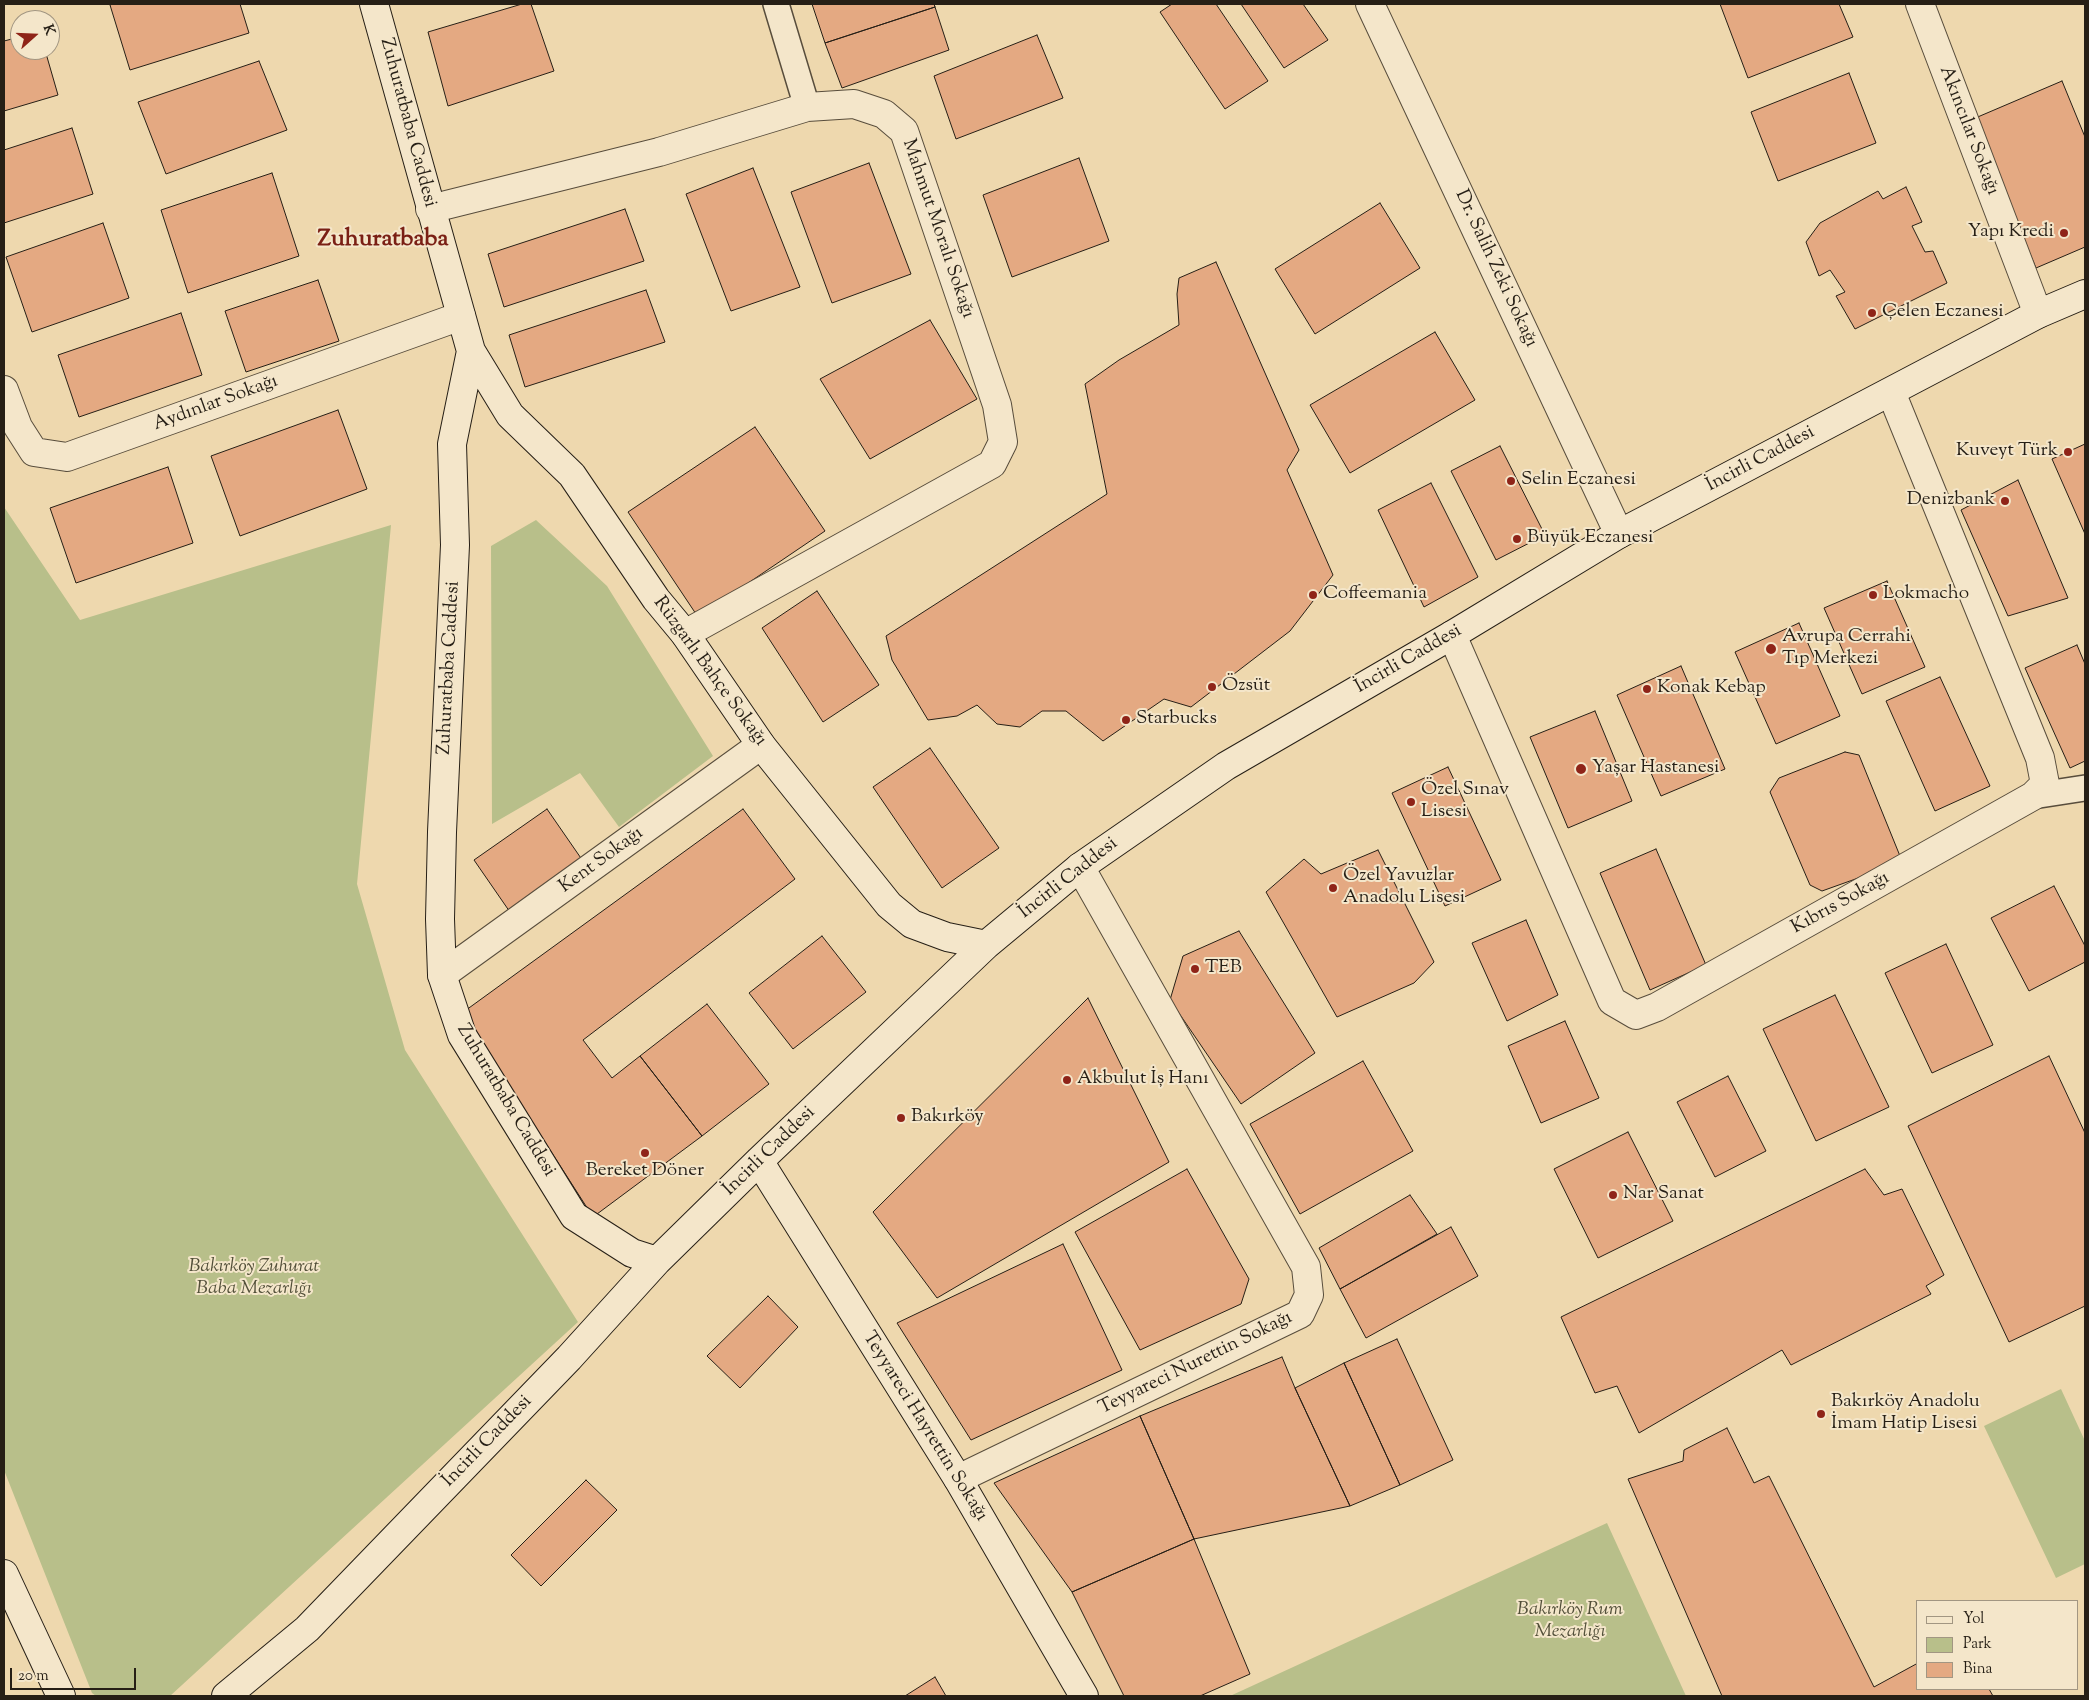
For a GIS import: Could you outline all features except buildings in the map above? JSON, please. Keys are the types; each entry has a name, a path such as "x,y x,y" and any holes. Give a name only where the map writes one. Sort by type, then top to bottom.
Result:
{"street":[{"name":"Zuhuratbaba Caddesi","path":"374,4 471,351 452,444 456,545 442,832 440,919 442,975 462,1035 574,1216 632,1253 657,1262"},
{"name":"Dr. Salih Zeki Sokağı","path":"1370,4 1619,534"},
{"name":"Akıncılar Sokağı","path":"1920,4 2038,314"},
{"name":"Mahmut Moralı Sokağı","path":"430,209 659,152 807,107 854,104 884,114 904,131 997,405 1003,442 992,464 684,634"},
{"name":"İncirli Caddesi","path":"226,1696 307,1629 569,1358 657,1262 759,1161 986,945 1080,867 1226,766 1452,636 1619,534 2038,314 2085,294"},
{"name":"Aydınlar Sokağı","path":"4,390 18,427 34,452 67,457 461,316"},
{"name":"Rüzgarlı Bahçe Sokağı","path":"471,351 510,415 572,475 656,599 684,634 761,745 888,906 912,924 947,937 986,945"},
{"path":"1891,392 2040,758 2045,784 2034,796"},
{"name":"Kıbrıs Sokağı","path":"1452,636 1612,1001 1636,1015 1657,1007 2034,796"},
{"name":"Kent Sokağı","path":"442,975 761,745"},
{"name":"Teyyareci Nurettin Sokağı","path":"958,1479 1300,1314 1309,1295 1306,1268 1080,867"},
{"name":"Teyyareci Hayrettin Sokağı","path":"759,1161 958,1479 1084,1696"},
{"path":"4,1574 61,1696"}],"lane":[{"path":"776,4 807,107"},
{"path":"2034,796 2085,788"}],"green space":[{"name":"Bakırköy Zuhurat Baba Mezarlığı","path":"4,507 80,620 391,525 357,884 405,1050 578,1322 170,1696 96,1696 92,1693 4,1470"},
{"path":"536,520 607,586 713,756 619,827 580,773 492,824 491,546"},
{"path":"2061,1389 2085,1441 2085,1564 2056,1578 1984,1426"},
{"name":"Bakırköy Rum Mezarlığı","path":"1607,1523 1686,1696 1230,1696"}],"place":[{"name":"Yapı Kredi","path":"2064,233"},
{"name":"Çelen Eczanesi","path":"1872,313"},
{"name":"Kuveyt Türk","path":"2068,452"},
{"name":"Selin Eczanesi","path":"1511,481"},
{"name":"Denizbank","path":"2005,501"},
{"name":"Büyük Eczanesi","path":"1517,539"},
{"name":"Coffeemania","path":"1313,595"},
{"name":"Lokmacho","path":"1873,595"},
{"name":"Avrupa Cerrahi Tıp Merkezi","path":"1771,649"},
{"name":"Özsüt","path":"1212,687"},
{"name":"Konak Kebap","path":"1647,689"},
{"name":"Starbucks","path":"1126,720"},
{"name":"Yaşar Hastanesi","path":"1581,769"},
{"name":"Özel Sınav Lisesi","path":"1411,802"},
{"name":"Özel Yavuzlar Anadolu Lisesi","path":"1333,888"},
{"name":"TEB","path":"1195,969"},
{"name":"Akbulut İş Hanı","path":"1067,1080"},
{"name":"Bakırköy","path":"901,1118"},
{"name":"Bereket Döner","path":"645,1153"},
{"name":"Nar Sanat","path":"1613,1195"},
{"name":"Bakırköy Anadolu İmam Hatip Lisesi","path":"1821,1414"}],"district":[{"name":"Zuhuratbaba","path":"383,241"}]}
